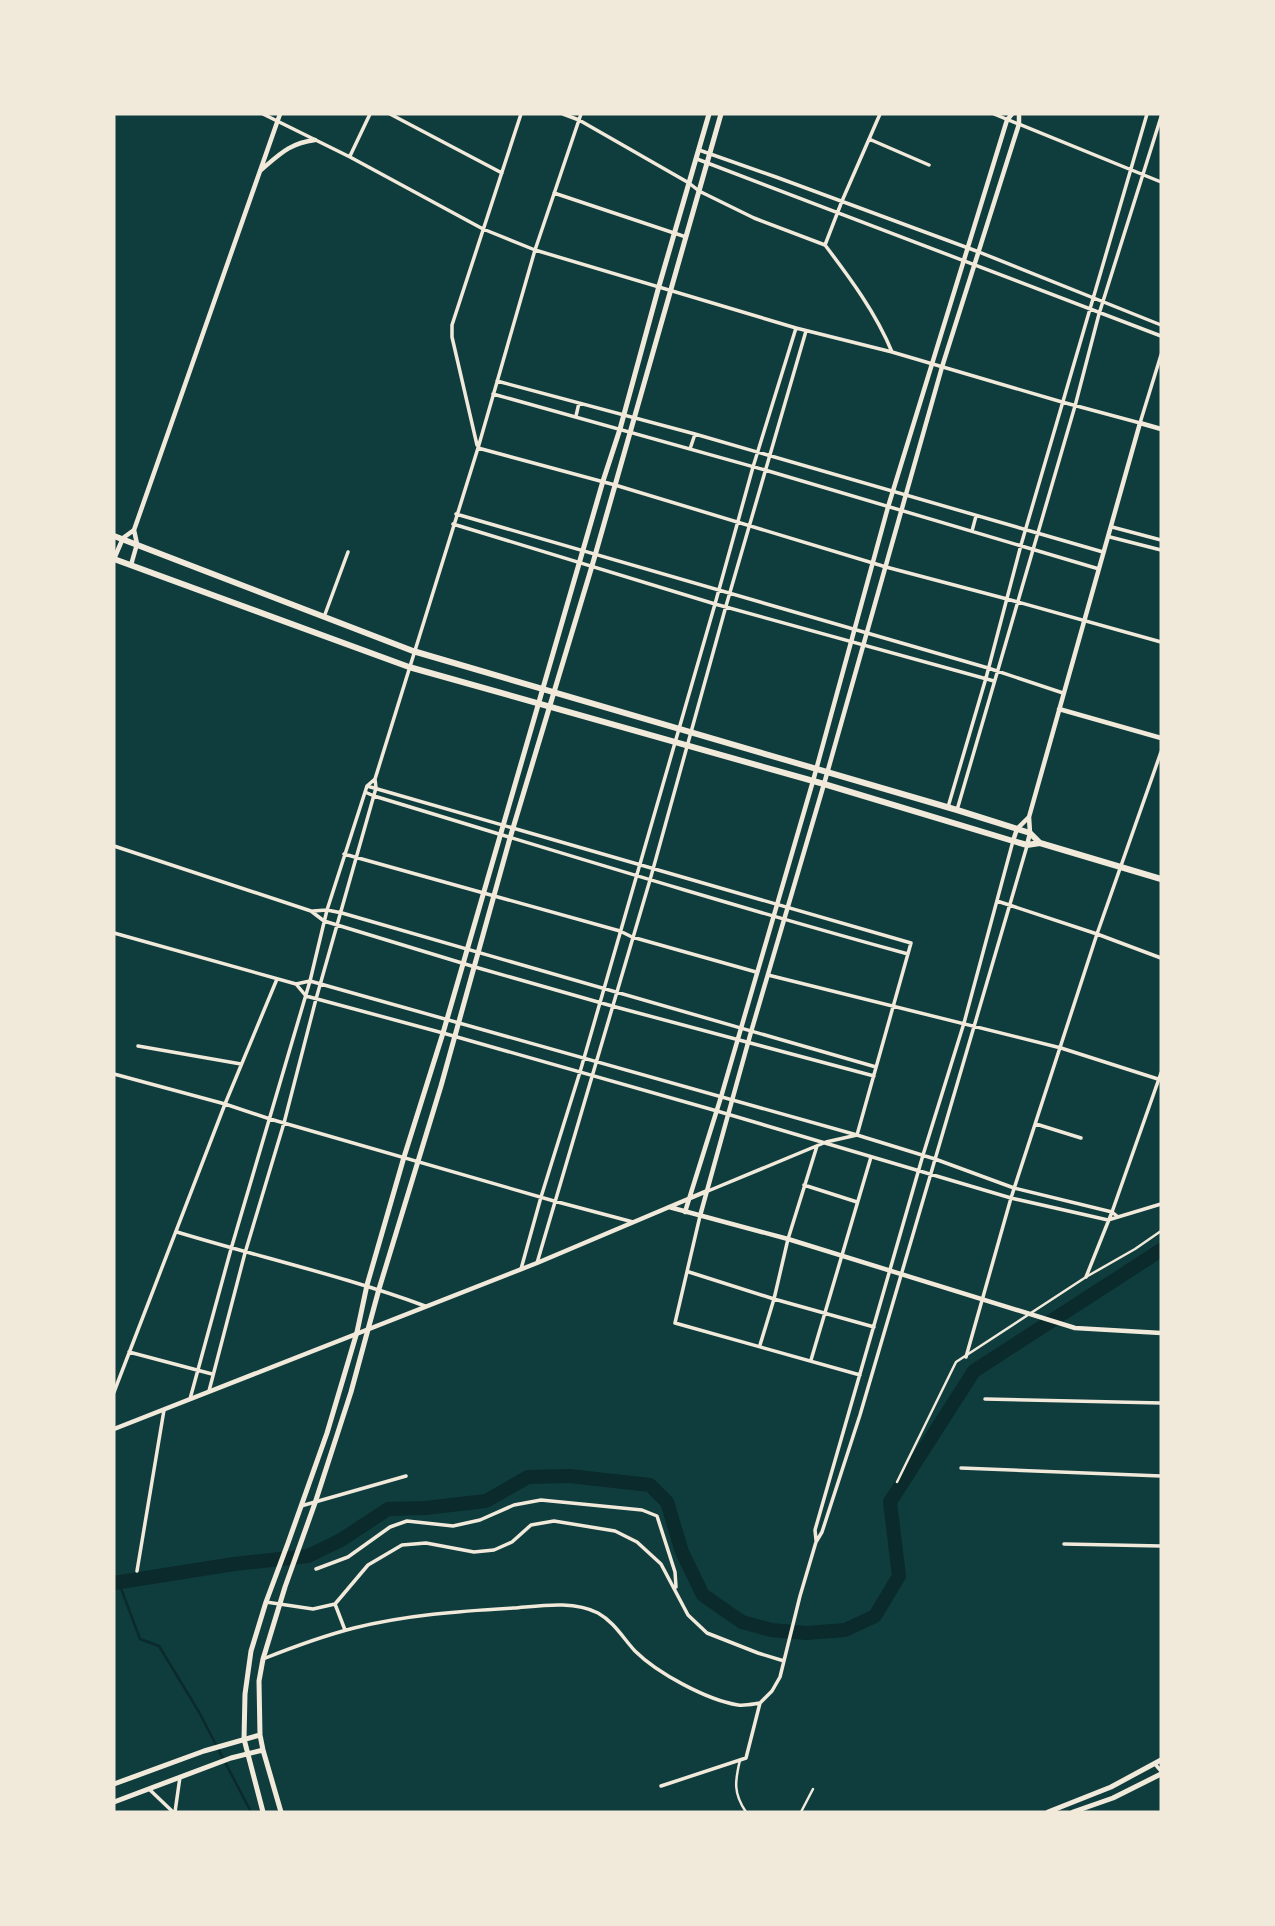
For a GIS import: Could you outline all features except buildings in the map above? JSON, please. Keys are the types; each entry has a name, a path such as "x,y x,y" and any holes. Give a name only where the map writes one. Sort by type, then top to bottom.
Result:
{"main road":[{"path":"263,1812 244,1739 245,1694 251,1651 327,1433 404,1157 443,1033 620,429 709,114"},
{"path":"281,1812 260,1735 259,1681 263,1659 351,1392 721,114"},
{"path":"114,536 414,651 948,807 1030,833 1040,843"},
{"path":"114,559 409,667 824,784 1027,845 1040,843 1161,879"},
{"path":"114,1784 204,1751 260,1735"},
{"path":"114,1802 231,1758 263,1751"},
{"path":"1048,1812 1111,1787 1158,1762"},
{"path":"1073,1812 1161,1773"}],"street":[{"path":"263,114 350,157 483,229 535,250 806,331 892,352 1161,429"},
{"path":"131,565 137,544 134,530 280,114"},
{"path":"350,157 370,114"},
{"path":"390,114 502,173"},
{"path":"478,447 452,337 452,324 520,115 514,114"},
{"path":"563,114 579,120 699,191 754,218 825,244 856,286 892,352"},
{"path":"190,1399 231,1248 306,996 327,910 367,786 374,779 478,447 535,250 581,114"},
{"path":"825,244 880,114"},
{"path":"994,114 1161,182"},
{"path":"685,1212 795,845 888,507 1007,120 1012,114"},
{"path":"860,1375 675,1323 748,1042 942,367 1019,124 1019,114"},
{"path":"948,807 1062,402 1147,114"},
{"path":"957,810 1075,406 1103,300 1161,117"},
{"path":"869,139 929,165"},
{"path":"260,171 289,147 315,140"},
{"path":"699,150 968,248 1161,325"},
{"path":"697,159 1161,336"},
{"path":"772,187 776,177"},
{"path":"554,193 686,237"},
{"path":"521,1269 719,592 752,467 796,328"},
{"path":"537,1262 650,880 806,331"},
{"path":"661,1786 746,1758 760,1703 772,1691 780,1677 816,1542 822,1532 860,1415 1027,845 1030,833 1029,817 1161,355"},
{"path":"497,381 695,434 1105,553"},
{"path":"493,394 765,470 1100,569"},
{"path":"576,416 579,403"},
{"path":"690,450 695,434"},
{"path":"478,447 603,481 886,567 1161,642"},
{"path":"456,514 988,668 1063,693"},
{"path":"972,531 976,516"},
{"path":"453,524 715,604 994,681"},
{"path":"1112,527 1161,540"},
{"path":"114,559 123,538 134,530"},
{"path":"1110,537 1161,550"},
{"path":"324,617 348,552"},
{"path":"689,692 701,695"},
{"path":"1059,709 1161,738"},
{"path":"966,741 977,744"},
{"path":"966,1357 1014,1188 1097,934 1161,752"},
{"path":"959,767 969,770"},
{"path":"209,1392 245,1253 284,1123 320,984 374,796 374,779"},
{"path":"367,786 911,943 857,1135"},
{"path":"365,792 783,920 908,954"},
{"path":"816,1542 815,1530 964,1023 1013,841 1017,829 1029,817"},
{"path":"795,845 805,847"},
{"path":"114,846 311,911 324,921 475,967 874,1076"},
{"path":"344,855 620,931 632,937 757,972"},
{"path":"997,901 1161,958"},
{"path":"311,911 342,913 876,1068"},
{"path":"114,933 296,984 310,981 857,1135 935,1159 1014,1188 1112,1212 1118,1217"},
{"path":"768,975 1061,1048 1160,1080"},
{"path":"114,1392 225,1104 277,979"},
{"path":"296,984 306,996 316,999 826,1142 1011,1198 1108,1220 1161,1204"},
{"path":"138,1046 242,1064"},
{"path":"1086,1277 1161,1073"},
{"path":"114,1074 635,1223"},
{"path":"1036,1124 1080,1138"},
{"path":"114,1429 521,1269 826,1142 857,1135"},
{"path":"760,1345 788,1239 817,1146"},
{"path":"811,1360 872,1156"},
{"path":"804,1185 857,1202"},
{"path":"668,1207 788,1239 1075,1328 1161,1333"},
{"path":"897,1482 956,1363 1161,1231"},
{"path":"177,1232 367,1285 425,1306"},
{"path":"689,1272 874,1327"},
{"path":"130,1352 213,1374"},
{"path":"985,1399 1161,1403"},
{"path":"137,1571 164,1410"},
{"path":"849,1412 860,1415"},
{"path":"961,1468 1161,1476"},
{"path":"301,1506 406,1476"},
{"path":"316,1569 348,1557 390,1527 407,1521 453,1526 480,1520 514,1505 541,1500 642,1510 657,1516 675,1572 676,1590"},
{"path":"266,1602 313,1609 335,1604 368,1565 402,1545 426,1543 474,1552 494,1550 512,1542 531,1525 554,1521 614,1531 637,1542 661,1564 688,1615 707,1633 785,1658"},
{"path":"1063,1544 1161,1546"},
{"path":"335,1604 345,1630"},
{"path":"263,1659 345,1630 392,1621 458,1611 551,1605 579,1607 597,1613 614,1625 635,1651 669,1676 719,1700 741,1705 760,1703"},
{"path":"740,1760 735,1787 746,1812"},
{"path":"1158,1762 1161,1773"},
{"path":"174,1812 180,1777"},
{"path":"149,1789 174,1812"},
{"path":"801,1812 813,1789"}],"waterway":[{"path":"114,1583 234,1564 308,1556 341,1540 388,1509 486,1501 528,1477 569,1476 650,1485 667,1502 682,1552 703,1595 742,1622 771,1630 806,1633 845,1630 875,1616 899,1576 890,1502 974,1371 1161,1250"},
{"path":"119,1583 140,1639 159,1646 199,1712 251,1812"}]}
